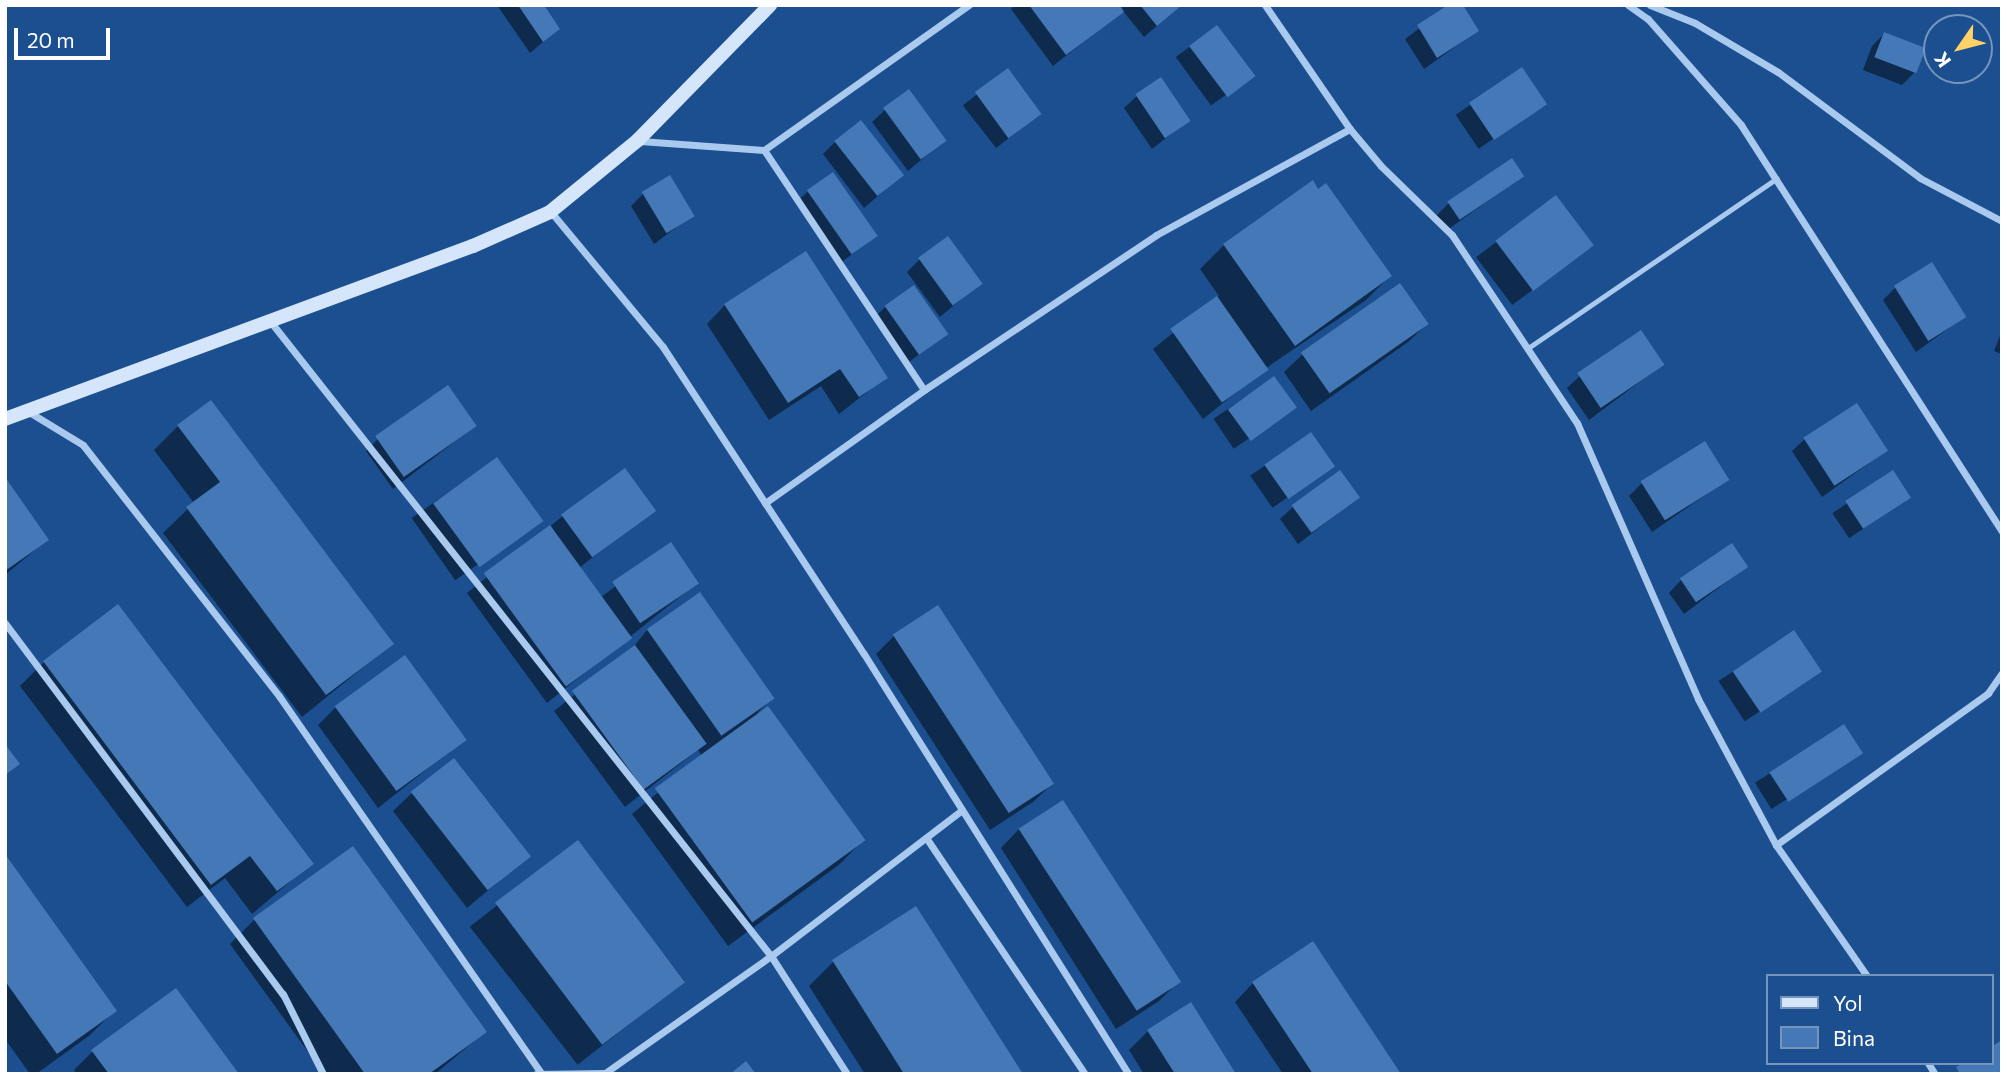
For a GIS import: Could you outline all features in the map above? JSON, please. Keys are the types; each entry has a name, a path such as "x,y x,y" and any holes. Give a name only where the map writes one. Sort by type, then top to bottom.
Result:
{"street":[{"path":"5,419 473,246 551,212 638,140 770,5"},
{"path":"638,140 764,150 969,5"},
{"path":"1265,5 1350,129 1452,235 1577,423 1698,699 1776,845 1866,974"},
{"path":"1628,5 1648,19 1741,125 1777,178 1912,397 2002,532"},
{"path":"1650,5 1695,23 1778,72 1920,178 2002,221"},
{"path":"765,503 924,390 1156,235 1350,129"},
{"path":"764,150 924,390"},
{"path":"551,212 663,347 1129,1074"},
{"path":"270,321 771,956 847,1074"},
{"path":"27,410 83,445 279,696 538,1073 605,1073 771,956 962,810"},
{"path":"5,623 283,994 323,1074"},
{"path":"1776,845 1988,693 2002,673"},
{"path":"927,839 1085,1074"}],"lane":[{"path":"1528,348 1777,178"}],"building":[{"path":"518,5 544,5 560,29 543,42"},
{"path":"1029,5 1120,5 1124,12 1066,55"},
{"path":"1140,5 1182,5 1157,26"},
{"path":"1448,5 1463,5 1479,31 1437,58 1417,25"},
{"path":"1217,25 1256,76 1228,97 1189,46"},
{"path":"1884,32 1923,47 1923,56 1916,73 1874,57"},
{"path":"1522,67 1547,104 1494,140 1469,103"},
{"path":"1008,68 1042,114 1008,138 975,92"},
{"path":"1161,77 1191,121 1165,138 1135,94"},
{"path":"909,89 947,141 921,160 883,108"},
{"path":"861,120 904,175 877,196 834,141"},
{"path":"1512,158 1524,176 1460,220 1447,202"},
{"path":"833,172 878,236 852,254 807,190"},
{"path":"670,175 695,216 666,233 642,192"},
{"path":"1313,180 1318,189 1326,183 1392,276 1295,346 1223,244"},
{"path":"1556,195 1594,245 1533,291 1495,241"},
{"path":"948,236 983,284 953,305 918,258"},
{"path":"806,251 888,378 859,397 840,369 788,403 724,304"},
{"path":"1932,262 1966,317 1928,341 1894,286"},
{"path":"1400,283 1429,324 1330,393 1301,352"},
{"path":"914,285 948,334 919,355 885,306"},
{"path":"1217,296 1269,370 1222,402 1170,329"},
{"path":"1641,330 1664,365 1601,408 1577,373"},
{"path":"1274,376 1297,408 1251,441 1228,410"},
{"path":"448,385 477,426 404,477 375,436"},
{"path":"211,400 394,644 326,695 186,507 220,482 177,425"},
{"path":"1857,403 1888,451 1834,486 1803,438"},
{"path":"1311,432 1335,466 1288,499 1264,465"},
{"path":"1705,441 1729,480 1665,520 1641,481"},
{"path":"497,457 543,521 480,567 433,503"},
{"path":"625,468 656,511 592,557 561,514"},
{"path":"1340,470 1360,498 1311,533 1291,505"},
{"path":"1893,470 1911,498 1863,529 1845,501"},
{"path":"5,477 49,540 5,571"},
{"path":"550,525 632,638 566,686 484,573"},
{"path":"671,542 699,583 640,623 612,582"},
{"path":"1732,543 1748,567 1696,602 1680,578"},
{"path":"700,592 775,698 721,736 647,629"},
{"path":"118,604 314,864 277,891 250,856 211,885 43,661"},
{"path":"938,605 1054,784 1009,813 893,634"},
{"path":"1794,630 1822,671 1761,713 1733,671"},
{"path":"635,645 707,744 644,790 572,691"},
{"path":"405,655 467,740 396,791 335,706"},
{"path":"768,706 866,840 752,923 655,788"},
{"path":"1844,724 1863,753 1788,802 1769,772"},
{"path":"5,744 20,764 5,775"},
{"path":"454,758 531,857 488,890 411,792"},
{"path":"1063,800 1181,982 1137,1011 1019,829"},
{"path":"578,840 685,982 602,1045 495,903"},
{"path":"353,846 487,1032 429,1074 365,1074 253,918"},
{"path":"5,854 117,1011 57,1054 5,981"},
{"path":"916,906 1023,1074 904,1074 832,960"},
{"path":"1313,941 1401,1074 1313,1074 1252,982"},
{"path":"176,988 239,1074 109,1074 91,1050"},
{"path":"1191,1002 1236,1074 1175,1074 1147,1030"},
{"path":"2002,1040 2002,1074 1960,1074 1956,1067 1960,1065 1993,1065 1993,1046"},
{"path":"746,1061 756,1074 730,1074"}]}
